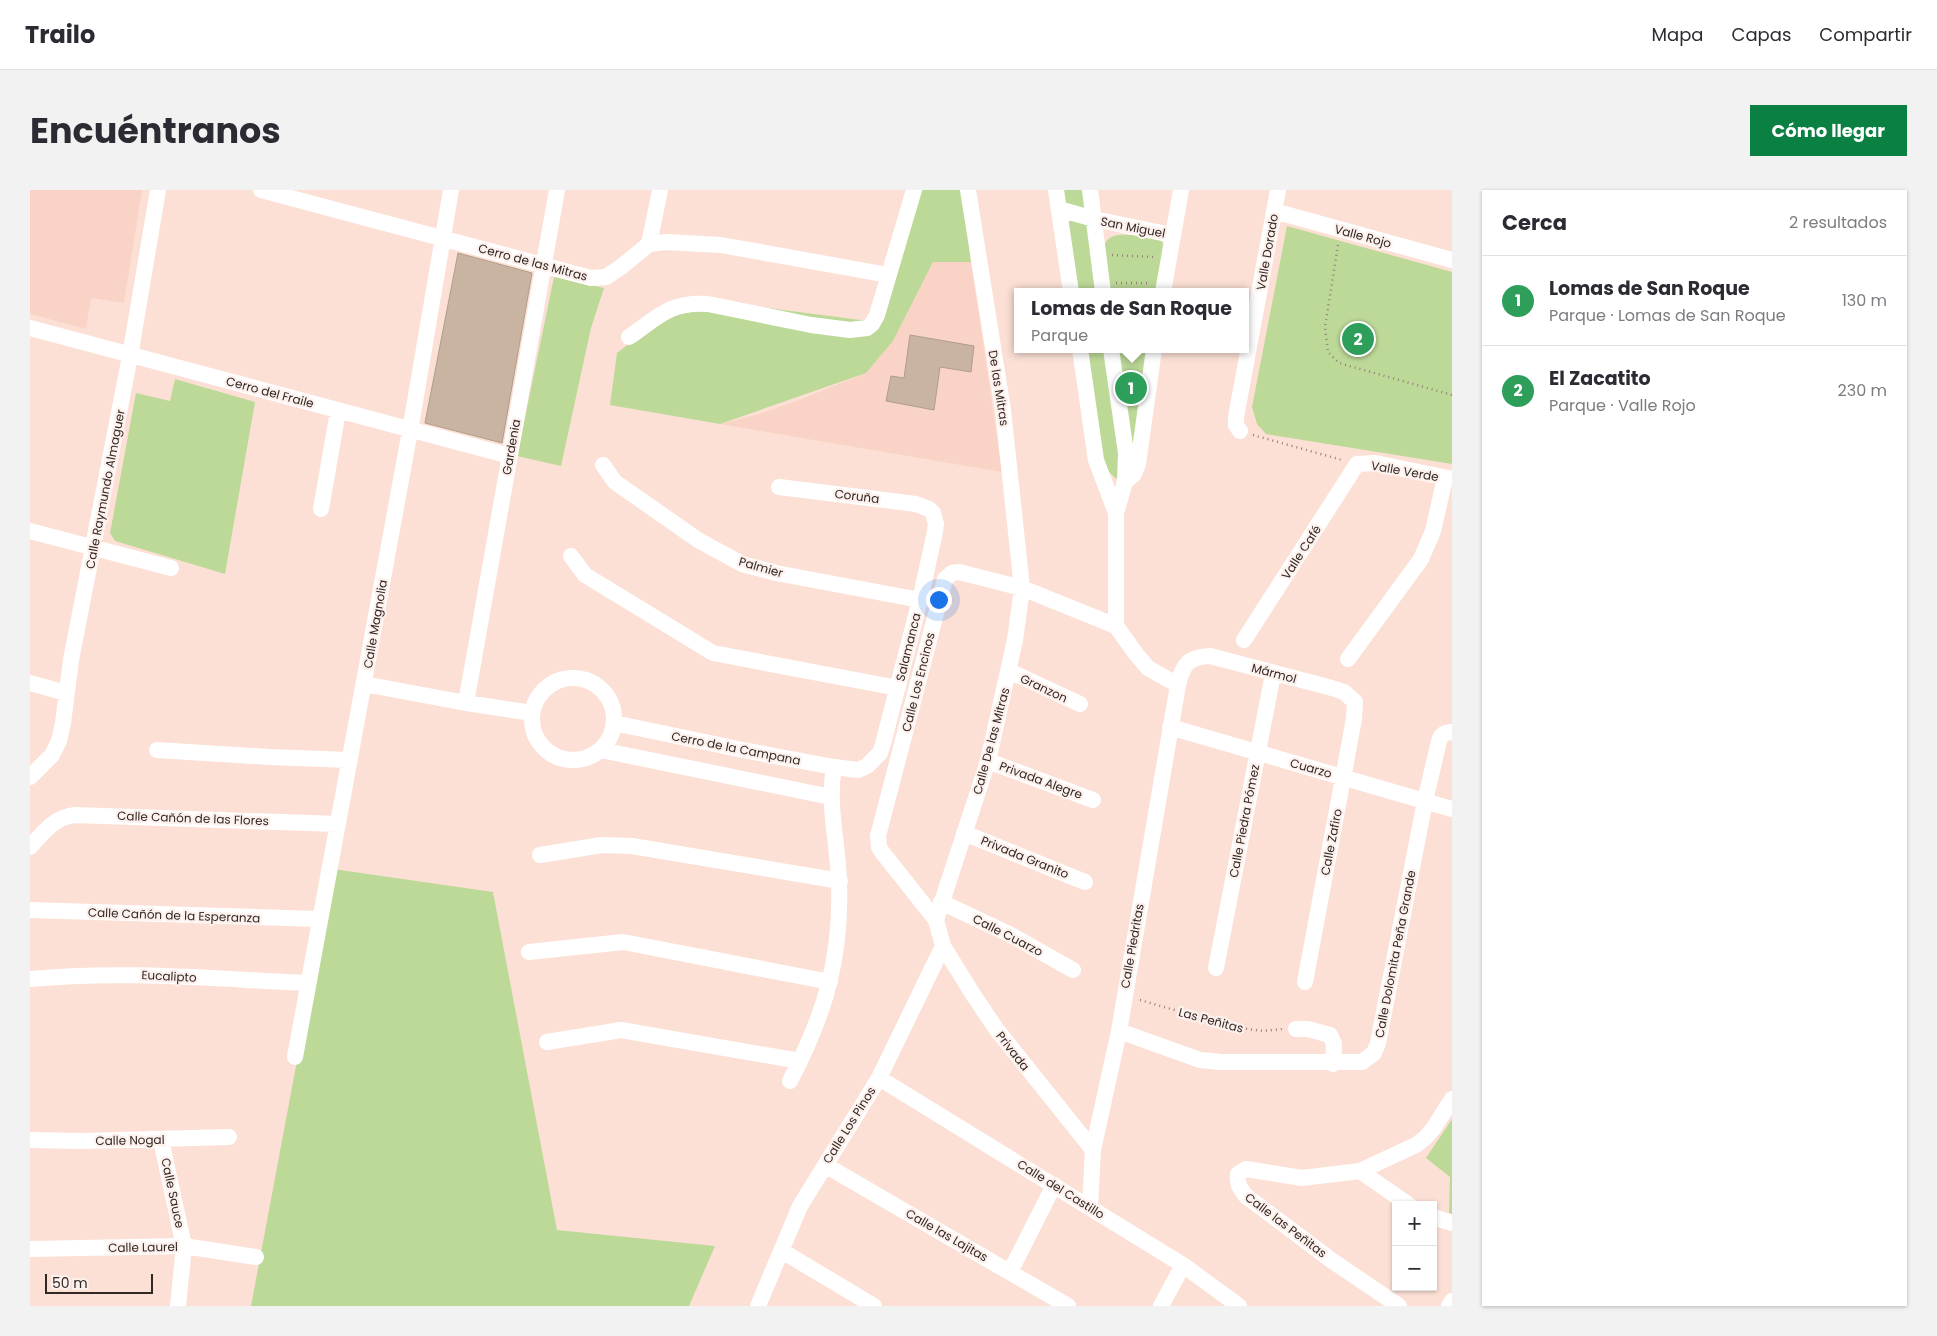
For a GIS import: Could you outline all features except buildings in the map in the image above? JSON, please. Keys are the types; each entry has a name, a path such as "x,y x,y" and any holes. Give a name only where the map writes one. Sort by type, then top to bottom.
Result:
{"street":[{"name":"Calle Raymundo Almaguer","path":"30,776 52,755 59,741 71,660 130,356 158,190"},
{"name":"Cerro de las Mitras","path":"260,190 591,278 601,278 614,272 650,244"},
{"name":"Calle Magnolia","path":"295,1057 410,431 451,190"},
{"name":"Gardenia","path":"466,703 557,190"},
{"path":"660,190 650,244 681,242 722,245 888,275"},
{"path":"630,337 673,307 695,303 811,325 850,330 867,328 872,324 877,315 914,190"},
{"name":"De las Mitras","path":"968,190 1003,410 1022,588"},
{"path":"1056,190 1070,288"},
{"path":"1090,190 1094,220 1108,287"},
{"path":"1161,287 1181,190"},
{"name":"Valle Dorado","path":"1249,347 1278,190"},
{"name":"San Miguel","path":"1059,209 1094,220 1172,235"},
{"name":"Valle Rojo","path":"1274,211 1341,231 1452,260"},
{"name":"Cerro del Fraile","path":"30,328 410,431 510,456"},
{"path":"1081,353 1096,460 1116,514"},
{"path":"1112,353 1126,453 1125,482 1116,514 1116,626"},
{"path":"1106,490 1125,482 1134,474 1138,464 1153,353"},
{"name":"Valle Dorado","path":"1240,431 1236,425 1236,417 1248,353"},
{"path":"321,509 338,411"},
{"name":"Valle Verde","path":"1358,464 1375,464 1448,478"},
{"name":"Valle Café","path":"1244,640 1358,464"},
{"name":"Palmier","path":"603,465 615,482 698,540 742,564 776,573 920,600"},
{"path":"1348,659 1421,560 1433,531 1448,478"},
{"name":"Coruña","path":"779,487 916,504 929,509 933,513"},
{"name":"Salamanca","path":"858,770 867,766 880,753 920,600 935,532 933,513"},
{"path":"30,531 171,568"},
{"path":"571,556 586,575 714,653 898,688"},
{"name":"Calle Los Encinos","path":"936,920 882,852 879,847 878,836 944,579 952,573 959,572 1022,588"},
{"path":"1022,588 1116,626 1148,668 1178,685"},
{"name":"Calle De las Mitras","path":"936,920 988,760 1009,671 1019,620 1022,588"},
{"name":"Mármol","path":"1189,661 1198,656 1210,656 1344,692 1355,702"},
{"name":"Calle Piedritas","path":"1090,1207 1093,1150 1119,1031 1180,673 1189,661"},
{"name":"Granzon","path":"1009,671 1080,704"},
{"name":"Calle Piedra Pómez","path":"1216,968 1273,674"},
{"path":"564,679 579,679 594,684 606,694 613,708 614,723 610,737 601,750 588,758 574,761 559,758 546,751 536,739 532,725 532,713 539,696 550,685 564,679"},
{"path":"30,682 66,693"},
{"path":"364,684 532,713"},
{"name":"Calle Zafiro","path":"1305,982 1344,777 1355,702"},
{"name":"Cerro de la Campana","path":"614,723 834,768 858,770"},
{"name":"Cuarzo","path":"1170,726 1452,809"},
{"name":"Calle Dolomita Peña Grande","path":"1119,1031 1200,1060 1221,1062 1333,1064 1362,1062 1374,1053 1378,1043 1425,801 1440,737 1445,733 1452,732"},
{"path":"157,750 350,760"},
{"path":"601,750 831,797"},
{"name":"Privada Alegre","path":"988,760 1093,800"},
{"path":"790,1081 816,1028 830,982 839,931 840,881 831,797 834,768"},
{"name":"Calle Cañón de las Flores","path":"30,847 51,824 66,816 75,815 338,824"},
{"name":"Privada Granito","path":"964,833 1085,882"},
{"path":"540,855 602,845 632,846 840,881"},
{"name":"Calle Cuarzo","path":"941,902 1011,935 1074,970"},
{"name":"Calle Cañón de la Esperanza","path":"30,910 319,920"},
{"name":"Privada","path":"936,920 943,946 997,1030 1093,1150"},
{"path":"529,952 622,942 830,982"},
{"name":"Calle Los Pinos","path":"758,1306 800,1206 879,1078 943,946"},
{"name":"Eucalipto","path":"30,979 128,974 308,983"},
{"path":"1296,1029 1308,1029 1330,1035 1334,1044 1333,1064"},
{"path":"547,1042 621,1030 800,1062"},
{"name":"Calle del Castillo","path":"879,1078 1183,1265 1239,1306"},
{"path":"1403,1201 1360,1171 1425,1138 1433,1130 1452,1099"},
{"path":"1073,1125 1099,1122"},
{"name":"Calle Nogal","path":"30,1140 162,1140 229,1137"},
{"name":"Calle Sauce","path":"162,1140 184,1246 178,1306"},
{"name":"Calle las Lajitas","path":"825,1165 1068,1306"},
{"name":"Calle las Peñitas","path":"1360,1171 1302,1178 1246,1169 1238,1174 1238,1181 1240,1189 1246,1196 1332,1260 1399,1306"},
{"path":"1010,1272 1054,1185"},
{"path":"1437,1218 1452,1223"},
{"name":"Calle Laurel","path":"30,1249 184,1246 256,1257"},
{"path":"782,1251 874,1306"},
{"path":"1161,1306 1183,1265"},
{"path":"1449,1306 1452,1302"}],"path":[{"path":"1341,231 1324,327 1328,352 1340,363 1452,395"},
{"path":"1110,255 1156,257"},
{"path":"1108,287 1161,287"},
{"path":"1240,431 1358,464"},
{"name":"Las Peñitas","path":"1124,995 1233,1027 1263,1031 1296,1029"}],"shaded area":[{"path":"30,190 142,190 124,303 91,298 86,329 30,314"},
{"path":"933,262 971,262 1002,472 720,424 759,414 866,373 893,341"}],"green space":[{"path":"920,190 963,190 971,262 933,262 893,341 866,373 720,424 610,405 617,353 689,298 876,322"},
{"path":"1061,190 1087,190 1100,288 1076,288"},
{"path":"1287,226 1452,272 1452,464 1266,434 1257,424 1252,407"},
{"path":"1114,236 1160,239 1163,244 1158,288 1105,288 1102,269 1104,245"},
{"path":"554,277 604,288 591,328 561,466 517,456"},
{"path":"1087,353 1109,353 1122,469 1116,479 1108,471 1104,462"},
{"path":"1115,353 1148,353 1131,470"},
{"path":"175,379 255,402 225,574 115,541 110,533 136,393 170,401"},
{"path":"333,869 493,892 557,1230 715,1246 689,1306 251,1306"},
{"path":"1452,1119 1452,1214 1449,1213 1450,1177 1426,1158"}],"place":[{"name":"El Zacatito","path":"1358,339"},
{"name":"Lomas de San Roque","path":"1131,388"}]}
